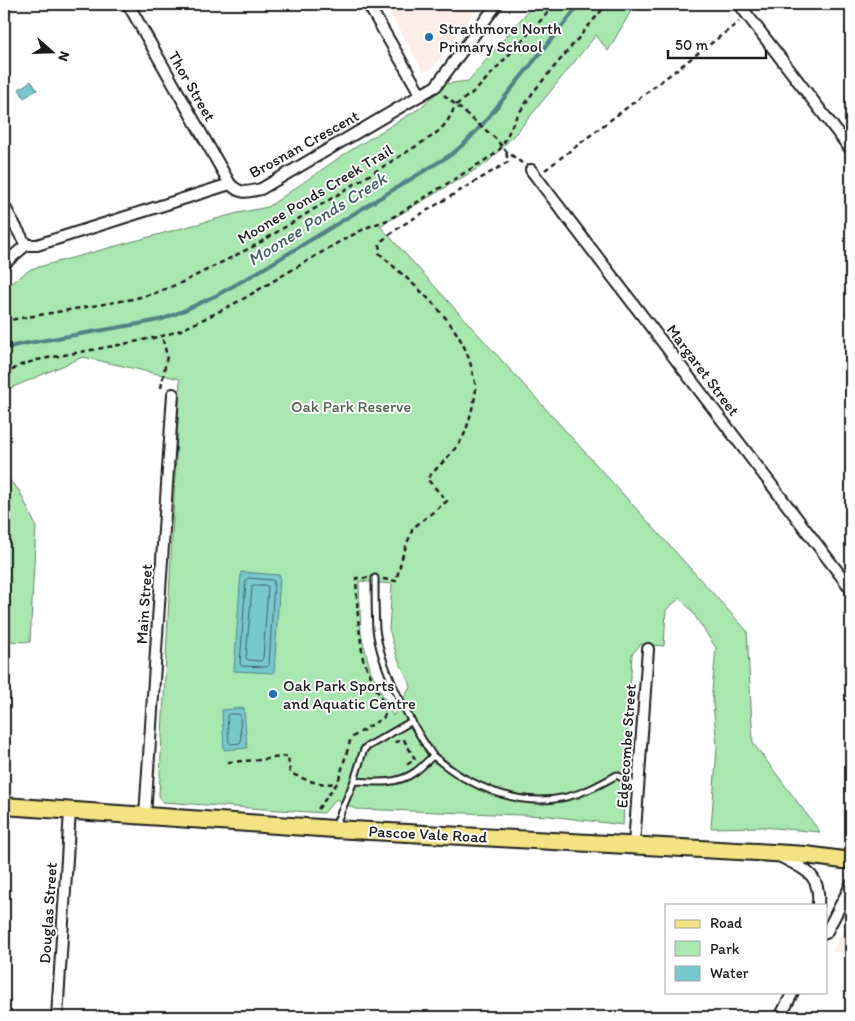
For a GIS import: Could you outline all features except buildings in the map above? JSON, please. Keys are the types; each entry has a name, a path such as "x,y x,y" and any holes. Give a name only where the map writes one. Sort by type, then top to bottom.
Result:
{"main road":[{"name":"Pascoe Vale Road","path":"4,806 334,829 773,853 851,860"}],"street":[{"name":"Thor Street","path":"128,4 230,184"},
{"path":"368,4 421,95"},
{"name":"Brosnan Crescent","path":"26,244 37,245 230,184 235,189 244,192 261,189 436,86 497,4"},
{"path":"740,4 851,150"},
{"name":"Margaret Street","path":"534,173 851,589"},
{"path":"4,206 26,244 4,264"},
{"name":"Main Street","path":"145,816 174,394"},
{"name":"Edgecombe Street","path":"634,845 648,649"},
{"name":"Douglas Street","path":"57,1017 70,811"},
{"path":"773,853 809,873 818,887 818,904"},
{"path":"828,929 851,885"},
{"path":"780,1017 792,994"}],"lane":[{"path":"375,578 376,630 382,654 398,695 423,742 433,756 466,780 501,795 518,799 534,801 571,796 589,790 617,775 638,788"},
{"path":"334,829 354,781 365,748 412,721"},
{"path":"354,781 385,783 400,779 415,772 433,756"}],"path":[{"name":"Moonee Ponds Creek Trail","path":"4,322 133,299 155,293 203,273 256,245 440,130 447,122 456,105 477,89 556,4"},
{"path":"4,375 21,365 37,360 88,352 181,330 214,314 339,242 368,227 390,219 495,154 502,146 515,119 534,91 607,4"},
{"path":"436,86 439,91 494,138 506,151 534,173 739,22"},
{"path":"318,809 338,782 351,738 384,717 386,710 364,659 358,619 356,578 396,580 413,528 447,501 427,479 454,450 465,434 476,387 472,365 456,330 434,305 379,253 380,242 401,226 508,162 506,151"},
{"path":"162,336 167,356 162,388"},
{"path":"392,733 396,742 404,740 414,759 408,764 415,772"},
{"path":"228,762 288,756 290,773 326,785 338,782"}],"shaded area":[{"name":"Strathmore North Primary School","path":"385,4 480,4 430,71 423,71"},
{"path":"851,915 851,952 832,952"}],"green space":[{"name":"Oak Park Reserve","path":"534,4 635,4 608,51 596,35 519,130 487,163 380,226 747,631 753,743 820,832 762,827 711,828 717,747 712,692 716,648 691,610 680,598 666,610 664,646 641,644 632,654 623,825 549,816 355,809 336,799 324,813 162,802 159,795 180,379 83,357 4,391 4,288 31,269 238,213 268,207 343,155 420,108 445,84 468,81","holes":["359,581 392,584 389,629 397,657 411,686 393,716 371,672 361,634"]},
{"path":"4,475 19,490 36,526 30,642 4,641"}],"water":[{"path":"31,81 37,90 24,98 19,89"},
{"path":"241,572 280,575 274,673 234,671"},
{"path":"244,708 247,748 224,750 222,710"}],"waterway":[{"name":"Moonee Ponds Creek","path":"4,349 17,345 163,319 217,295 253,275 452,154 483,124 580,4"}],"place":[{"name":"Strathmore North Primary School","path":"429,37"},
{"name":"Oak Park Sports and Aquatic Centre","path":"273,694"}]}
